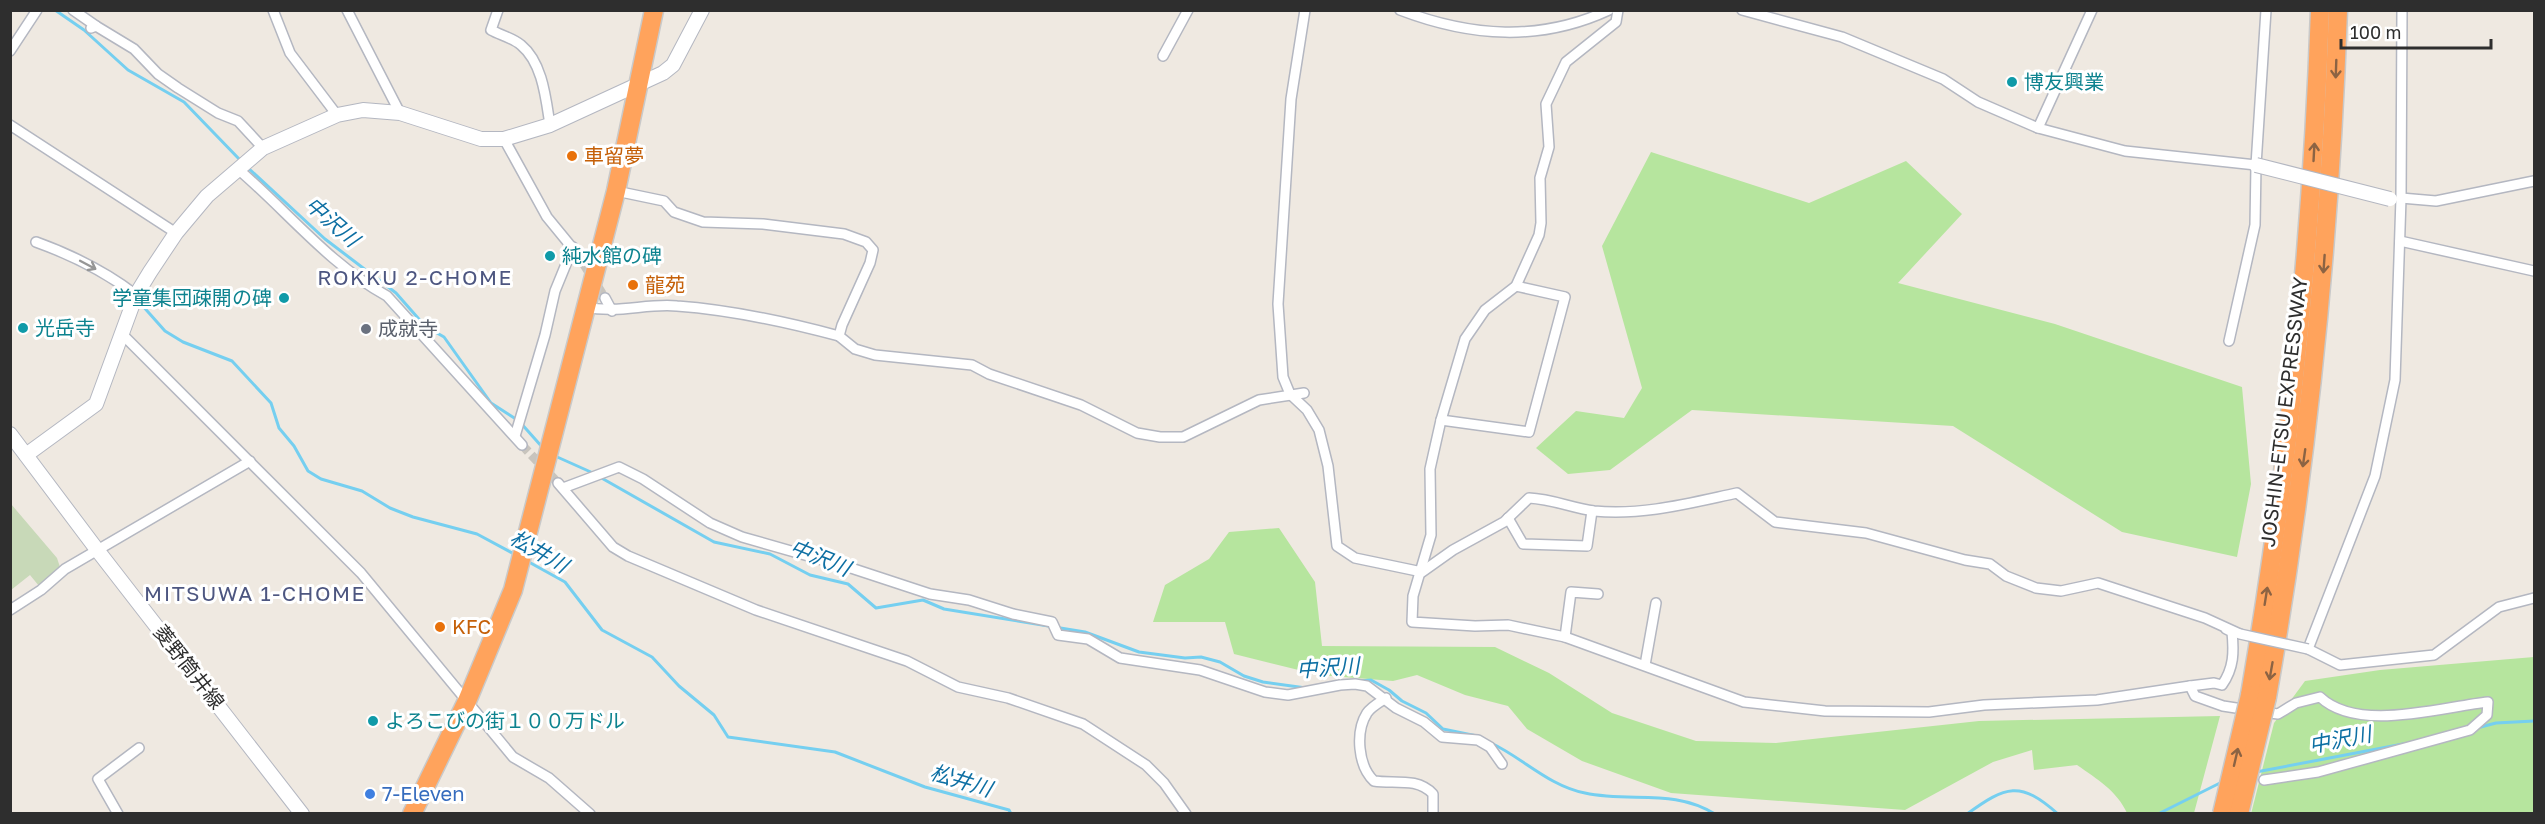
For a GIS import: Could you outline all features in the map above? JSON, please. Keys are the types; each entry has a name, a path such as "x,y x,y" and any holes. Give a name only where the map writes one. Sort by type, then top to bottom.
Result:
{"highway":[{"path":"412,813 467,701 513,590 616,191 654,10"},
{"name":"JOSHIN-ETSU EXPRESSWAY","path":"2239,813 2258,696 2297,360 2313,167 2320,10"},
{"name":"JOSHIN-ETSU EXPRESSWAY","path":"2222,813 2258,696 2294,532 2315,363 2330,171 2338,10"}],"street":[{"path":"10,51 38,10"},
{"path":"73,10 94,27 134,49 158,75 218,113 238,121 263,148"},
{"path":"273,10 290,52 337,115"},
{"path":"347,10 400,113"},
{"path":"498,10 491,30 522,45 533,62 544,89 550,125"},
{"path":"26,455 96,404 136,297 176,233 207,196 263,148 281,138 337,115 363,110 400,113 481,139 504,139 550,125 663,73 673,65 702,10"},
{"path":"1163,56 1188,10"},
{"path":"1305,10 1290,108 1278,304 1283,377 1290,394 1306,410 1319,430 1328,466 1337,546 1355,558 1422,572 1453,550 1508,518 1530,498 1549,499 1592,511 1641,512 1737,493 1775,522 1866,533 1965,560 1990,564 2006,576 2036,588 2061,591 2098,583 2205,618 2240,634 2308,649 2340,665 2434,655 2499,607 2535,598"},
{"path":"1400,10 1437,22 1518,33 1544,32 1579,24 1609,10"},
{"path":"1618,10 1616,22 1566,62 1546,104 1549,147 1540,178 1539,236 1516,286 1485,310 1466,339 1441,420 1430,469 1431,535 1422,572 1413,596 1412,622 1475,626 1508,625 1565,637 1744,702 1825,711 1929,712 1984,705 2097,700 2214,683 2222,685 2228,677 2235,655 2232,633 2205,618"},
{"path":"1742,10 1842,37 1943,80 1978,102 2038,129 2125,152 2256,165 2396,198 2436,201 2535,181"},
{"path":"2038,129 2092,10"},
{"path":"2229,341 2255,225 2256,165 2266,10"},
{"path":"2308,649 2375,476 2395,380 2400,241 2396,198 2402,10"},
{"path":"10,125 176,233"},
{"path":"504,139 547,217 579,256"},
{"path":"243,166 324,249 369,286 387,296 516,432 522,445"},
{"path":"616,191 664,201 674,212 703,222 763,224 844,234 866,242 873,250 870,263 839,336"},
{"path":"2400,241 2535,271"},
{"path":"36,242 64,252 115,279 136,297"},
{"path":"516,432 546,335 555,291 573,247"},
{"path":"1441,420 1529,432 1565,297 1516,286"},
{"path":"605,298 612,310"},
{"path":"586,307 612,310 675,306 786,322 839,336 855,349 875,355 972,365 989,374 1081,405 1137,433 1160,437 1183,436 1259,400 1304,393"},
{"path":"122,334 361,573 513,757 549,778 590,813"},
{"name":"菱野筒井線","path":"10,434 302,813"},
{"path":"10,610 41,590 65,569 250,461"},
{"path":"1186,813 1146,765 1083,724 1008,698 958,687 907,661 756,610 650,566 613,547 561,485 619,467 643,478 710,523 742,537 930,594 969,600 1013,614 1052,622 1058,635 1088,639 1120,658 1200,670 1265,692 1300,694 1355,684 1367,686 1386,698 1396,708 1424,722 1442,737 1478,740 1490,747 1502,764"},
{"path":"1508,518 1523,544 1587,546 1592,511"},
{"path":"1565,637 1571,592 1598,594"},
{"path":"1646,665 1656,603"},
{"path":"2190,686 2195,696 2223,706 2278,714 2296,703 2319,697 2332,709 2385,716 2488,702 2487,715 2470,730 2318,772 2264,780"},
{"path":"1386,698 1368,711 1362,724 1360,747 1364,765 1374,781 1426,786 1433,794 1432,813"},
{"path":"118,813 98,779 139,748"}],"green space":[{"path":"1651,152 1809,203 1906,161 1962,214 1898,283 2055,324 2242,387 2251,484 2237,557 2122,532 1953,426 1692,410 1610,470 1568,474 1536,448 1576,411 1624,418 1642,388 1602,246"},
{"path":"11,504 57,558 60,567 39,586 30,575 11,590"},
{"path":"1279,528 1315,582 1322,646 1495,647 1549,673 1612,713 1696,741 1776,743 1979,721 2220,716 2194,813 2127,813 2112,792 2077,765 2034,770 2032,750 1993,762 1905,810 1671,793 1582,761 1527,729 1508,706 1465,695 1417,675 1393,681 1319,675 1234,654 1225,622 1153,622 1165,585 1209,559 1229,532"},
{"path":"2534,657 2534,813 2251,814 2274,723 2305,681 2380,670"}],"waterway":[{"name":"中沢川","path":"55,10 84,30 128,70 184,102 241,161"},
{"name":"中沢川","path":"246,166 325,239 396,293 425,326 444,337 491,403 519,421 543,448"},
{"name":"松井川","path":"141,304 165,331 183,342 232,361 271,403 279,428 294,446 308,471 321,479 362,491 390,508 413,517 477,534 516,555"},
{"name":"中沢川","path":"555,456 593,473"},
{"name":"中沢川","path":"598,476 714,542 770,554 810,575 848,584 876,608 923,600 944,609 1085,632 1139,652 1185,658 1201,657 1220,662 1244,676 1263,682 1306,688"},
{"name":"松井川","path":"527,561 565,582 602,630 652,657 679,686 714,715 728,737 835,752 925,787 1009,810 1011,814"},
{"name":"中沢川","path":"1360,681 1371,680 1389,690 1402,701 1426,713 1443,729 1477,736"},
{"name":"中沢川","path":"2477,728 2496,723 2534,721"},
{"name":"中沢川","path":"1491,743 1548,778 1572,789 1602,796 1683,801 1715,814"},
{"name":"中沢川","path":"2256,772 2403,744"},
{"name":"中沢川","path":"2158,814 2224,781"},
{"name":"中沢川","path":"1967,814 1992,797 2013,791 2033,796 2058,814"}],"tunnel":[{"path":"576,252 605,298"},
{"path":"522,445 558,483"}],"place":[{"name":"博友興業","path":"2012,82"},
{"name":"車留夢","path":"572,156"},
{"name":"純水館の碑","path":"550,256"},
{"name":"龍苑","path":"633,285"},
{"name":"学童集団疎開の碑","path":"284,298"},
{"name":"光岳寺","path":"23,328"},
{"name":"成就寺","path":"366,329"},
{"name":"KFC","path":"440,627"},
{"name":"よろこびの街１００万ドル","path":"373,721"},
{"name":"7-Eleven","path":"370,794"}],"district":[{"name":"ROKKU 2-CHOME","path":"415,278"},
{"name":"MITSUWA 1-CHOME","path":"255,594"}]}
